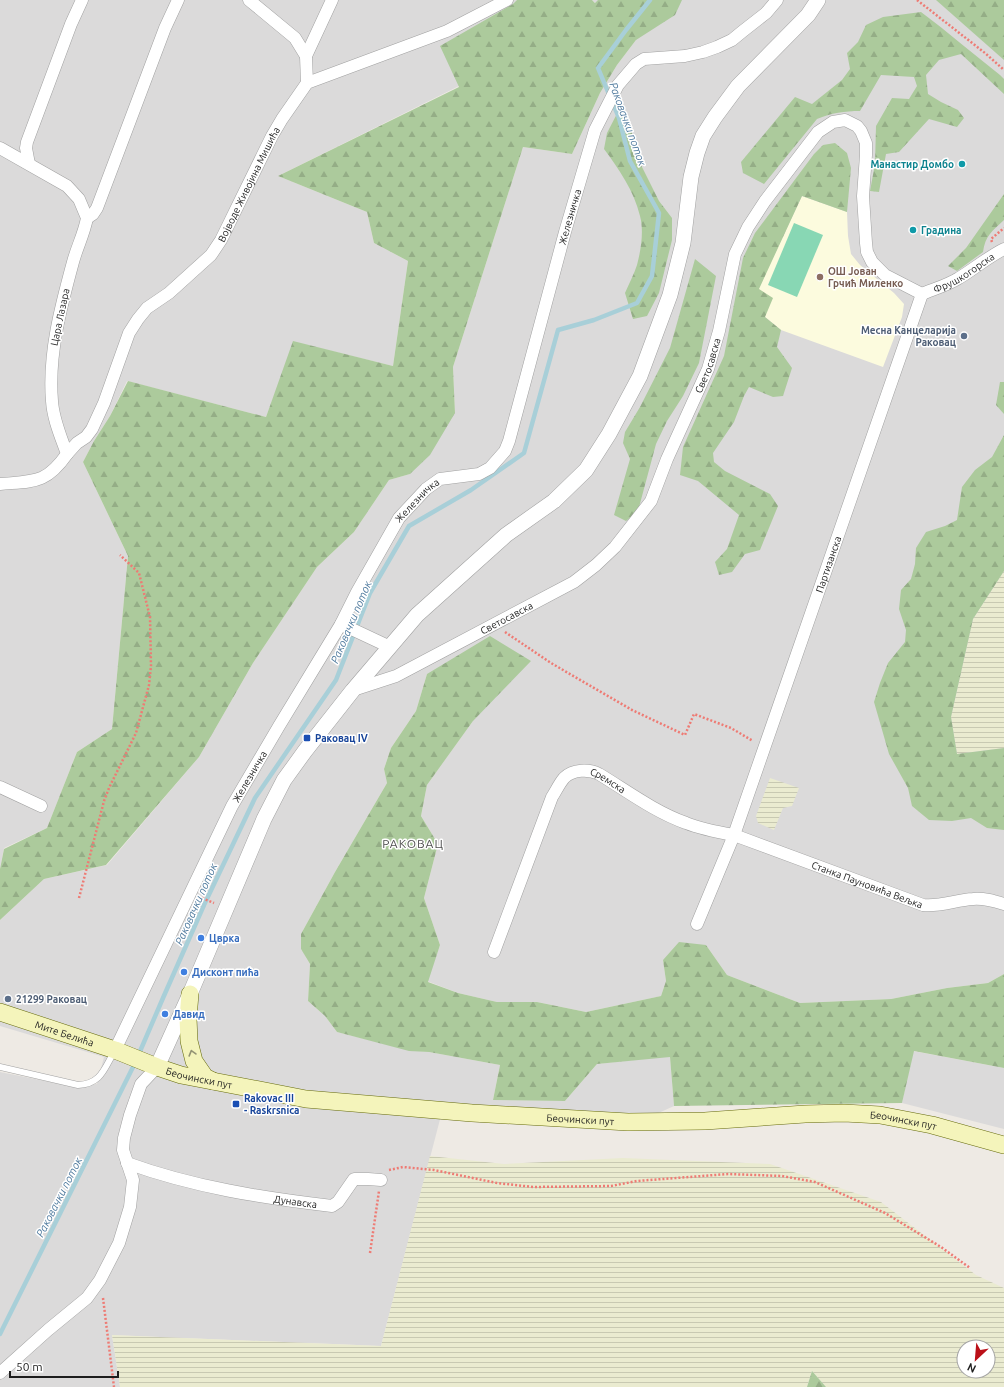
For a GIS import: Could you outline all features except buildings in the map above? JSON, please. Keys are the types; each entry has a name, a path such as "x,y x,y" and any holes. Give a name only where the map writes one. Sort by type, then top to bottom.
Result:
{"main road":[{"path":"190,994 188,1018 189,1041 194,1062 205,1077 215,1082"},
{"name":"Мите Белића","path":"0,1012 121,1053 151,1065"},
{"name":"Беочински пут","path":"151,1065 181,1075 306,1099 472,1113 628,1122 705,1121 806,1114 844,1113 880,1115 932,1125 1004,1145"}],"street":[{"path":"29,164 26,148 27,142 71,24 82,0"},
{"name":"Цара Лазара","path":"67,454 58,427 52,401 54,346 73,260 87,218 93,214 96,208 165,28 178,0"},
{"path":"249,0 295,38 306,56"},
{"path":"332,0 306,56 307,83 446,31 507,0"},
{"name":"Железничка","path":"121,1053 191,893 232,806 341,624 357,592 400,518 426,489 440,479 479,474 490,468 505,451 509,442 595,130 618,85 636,64 644,59 686,56 718,47 732,40 766,13 777,0"},
{"path":"0,1373 48,1330 87,1298 100,1280 119,1243 130,1206 133,1180 123,1150 124,1138 141,1084 190,994 264,820 284,780 353,690 417,614 458,576 506,535 554,501 586,470 609,434 640,376 670,295 683,243 691,177 703,136 738,86 808,15 818,0"},
{"name":"Војводе Живојина Мишића","path":"67,454 77,443 86,437 92,429 104,403 130,333 138,319 147,308 169,293 211,255 227,229 275,130 307,83"},
{"name":"Светосавска","path":"353,690 396,676 574,582 615,548 650,501 667,459 708,369 719,332 736,254 748,227 765,201 818,132 833,122 845,120 857,126 862,131 866,142 863,196 867,252 872,262 885,275 922,294"},
{"path":"0,148 67,186 79,199 87,218"},
{"name":"Фрушкогорска","path":"922,294 958,279 1004,249"},
{"name":"Партизанска","path":"734,835 922,294"},
{"path":"0,484 36,481 44,478 60,464 67,454"},
{"path":"341,624 390,647"},
{"name":"Сремска","path":"494,952 552,797 565,778 574,772 585,770 593,771 659,810 685,823 714,832 734,835"},
{"path":"0,787 41,806"},
{"path":"698,924 734,835"},
{"name":"Станка Пауновића Вељка","path":"734,835 923,905 936,906 974,899 989,899 1004,904"},
{"name":"Дунавска","path":"127,1163 155,1173 210,1187 288,1201 332,1206 338,1202 354,1179 381,1180"}],"lane":[{"path":"0,1067 72,1084 84,1084 96,1080 121,1053"}],"path":[{"path":"917,0 985,53 1004,70"},
{"path":"80,898 104,801 136,733 149,685 151,666 150,617 139,574 120,555"},
{"path":"494,625 551,663 632,710 685,735 694,714 731,728 764,748"},
{"path":"191,893 226,908"},
{"path":"370,1254 381,1180 385,1171 404,1168 434,1170 497,1183 533,1187 611,1186 638,1181 728,1174 782,1176 815,1182 885,1213 970,1268"},
{"path":"100,1280 114,1387"}],"shaded area":[{"path":"0,0 517,0 459,86 278,176 367,212 374,243 408,261 393,366 294,342 266,417 127,381 110,416 83,462 128,556 112,729 77,752 47,828 4,848 0,869"},
{"path":"592,0 1004,0 1004,974 988,983 947,988 891,999 800,1003 727,975 706,945 663,960 666,981 661,996 586,1012 537,1002 497,1002 458,993 427,981 440,945 424,898 438,844 421,816 427,785 473,721 427,674 416,711 391,748 384,769 387,783 301,934 301,949 310,964 308,1001 325,1016 337,1032 409,1050 429,1052 500,1065 493,1100 565,1101 597,1064 670,1056 674,1106 643,1120 444,1104 381,1346 112,1335 120,1387 0,1387 0,1072 71,1086 97,1084 104,1057 0,1026 0,920 44,879 107,865 199,757 253,663 317,567 354,532 389,480 410,474 455,413 453,367 523,147 572,154 600,93 617,65 636,40"},
{"name":"ОШ Јован Грчић Миленко","path":"802,196 847,212 848,236 851,254 860,265 894,293 904,304 902,317 883,367 781,330 765,317 758,289"},
{"path":"1004,571 1004,748 957,754 951,717 973,619"},
{"path":"770,778 799,788 792,806 783,808 774,830 758,823 756,816"},
{"path":"913,1051 1004,1068 1004,1129 902,1103"},
{"path":"430,1156 504,1164 623,1158 770,1164 881,1202 976,1275 1004,1288 1004,1387 826,1387 812,1371 807,1387 120,1387 112,1335 381,1346"}],"green space":[{"path":"517,0 592,0 595,3 598,0 682,0 675,15 636,40 617,65 600,93 572,154 523,147 453,367 455,413 430,455 410,474 389,480 354,532 317,567 253,663 199,757 106,865 44,879 0,920 0,869 4,849 47,828 77,752 112,729 128,556 83,462 94,441 110,416 128,381 266,417 293,341 393,366 408,261 374,243 367,212 278,176 459,87 440,46 513,4"},
{"path":"936,0 1004,0 1004,60"},
{"path":"921,12 1000,75 1004,79 1004,94 961,54 939,60 926,75 928,94 958,110 964,118 957,127 929,119 899,152 886,154 879,192 870,191 875,164 876,126 892,98 909,99 917,86 914,77 881,75 860,111 838,113 817,119 764,184 743,173 741,162 795,97 812,104 842,80 850,69 847,53 858,42 866,25 883,17"},
{"path":"622,104 629,120 638,159 659,201 672,218 672,240 659,293 647,316 633,319 625,293 637,265 642,240 641,222 630,189 604,149 607,133"},
{"path":"835,143 847,153 851,168 847,212 802,196 759,289 773,298 765,317 781,330 777,347 792,368 783,396 773,397 749,387 734,422 713,453 714,462 725,471 770,494 778,506 760,550 745,554 732,572 719,575 715,562 727,549 739,515 698,481 680,475 683,447 724,356 743,258 755,233 814,154 823,145"},
{"path":"1004,194 1004,220 987,238 983,252 957,271 948,266 966,248"},
{"path":"794,223 823,235 797,297 768,285"},
{"path":"695,259 716,276 699,363 683,396 667,421 656,444 638,511 626,521 614,515 630,459 623,443 625,432 640,407 670,348"},
{"path":"1000,382 1004,382 1004,414 996,405"},
{"path":"1004,435 1004,571 973,619 951,717 957,754 1004,748 1004,830 987,828 971,818 952,821 929,820 912,806 908,788 889,754 874,702 888,663 905,642 906,630 899,609 901,590 911,579 915,564 916,548 926,532 945,526 957,520 962,487 975,470 992,457"},
{"path":"490,636 531,661 473,721 427,785 421,816 438,844 424,898 440,945 428,982 458,993 497,1002 537,1002 586,1012 661,996 666,981 663,960 679,942 706,945 727,975 800,1003 891,999 947,988 988,983 1004,974 1004,1068 914,1051 902,1103 674,1106 670,1057 597,1064 565,1101 493,1100 500,1065 429,1052 409,1051 337,1032 325,1016 308,1001 310,964 301,949 301,934 387,783 384,769 391,748 416,711 427,674"},
{"path":"812,1371 826,1387 807,1387"}],"waterway":[{"name":"Раковачки поток","path":"138,1056 204,905 255,798 336,680 370,593 409,526 471,490 524,453 558,330 594,320 637,303 652,276 659,213 630,161 619,118 598,68 650,0"},
{"name":"Раковачки поток","path":"0,1334 135,1063"}],"place":[{"name":"Манастир Домбо","path":"962,164"},
{"name":"Градина","path":"913,230"},
{"name":"ОШ Јован Грчић Миленко","path":"820,277"},
{"name":"Месна Канцеларија Раковац","path":"964,336"},
{"name":"Раковац IV","path":"307,738"},
{"name":"Цврка","path":"201,938"},
{"name":"Дисконт пића","path":"184,972"},
{"name":"21299 Раковац","path":"8,999"},
{"name":"Давид","path":"165,1014"},
{"name":"Rakovac III - Raskrsnica","path":"236,1104"}],"district":[{"name":"РАКОВАЦ","path":"413,843"}]}
